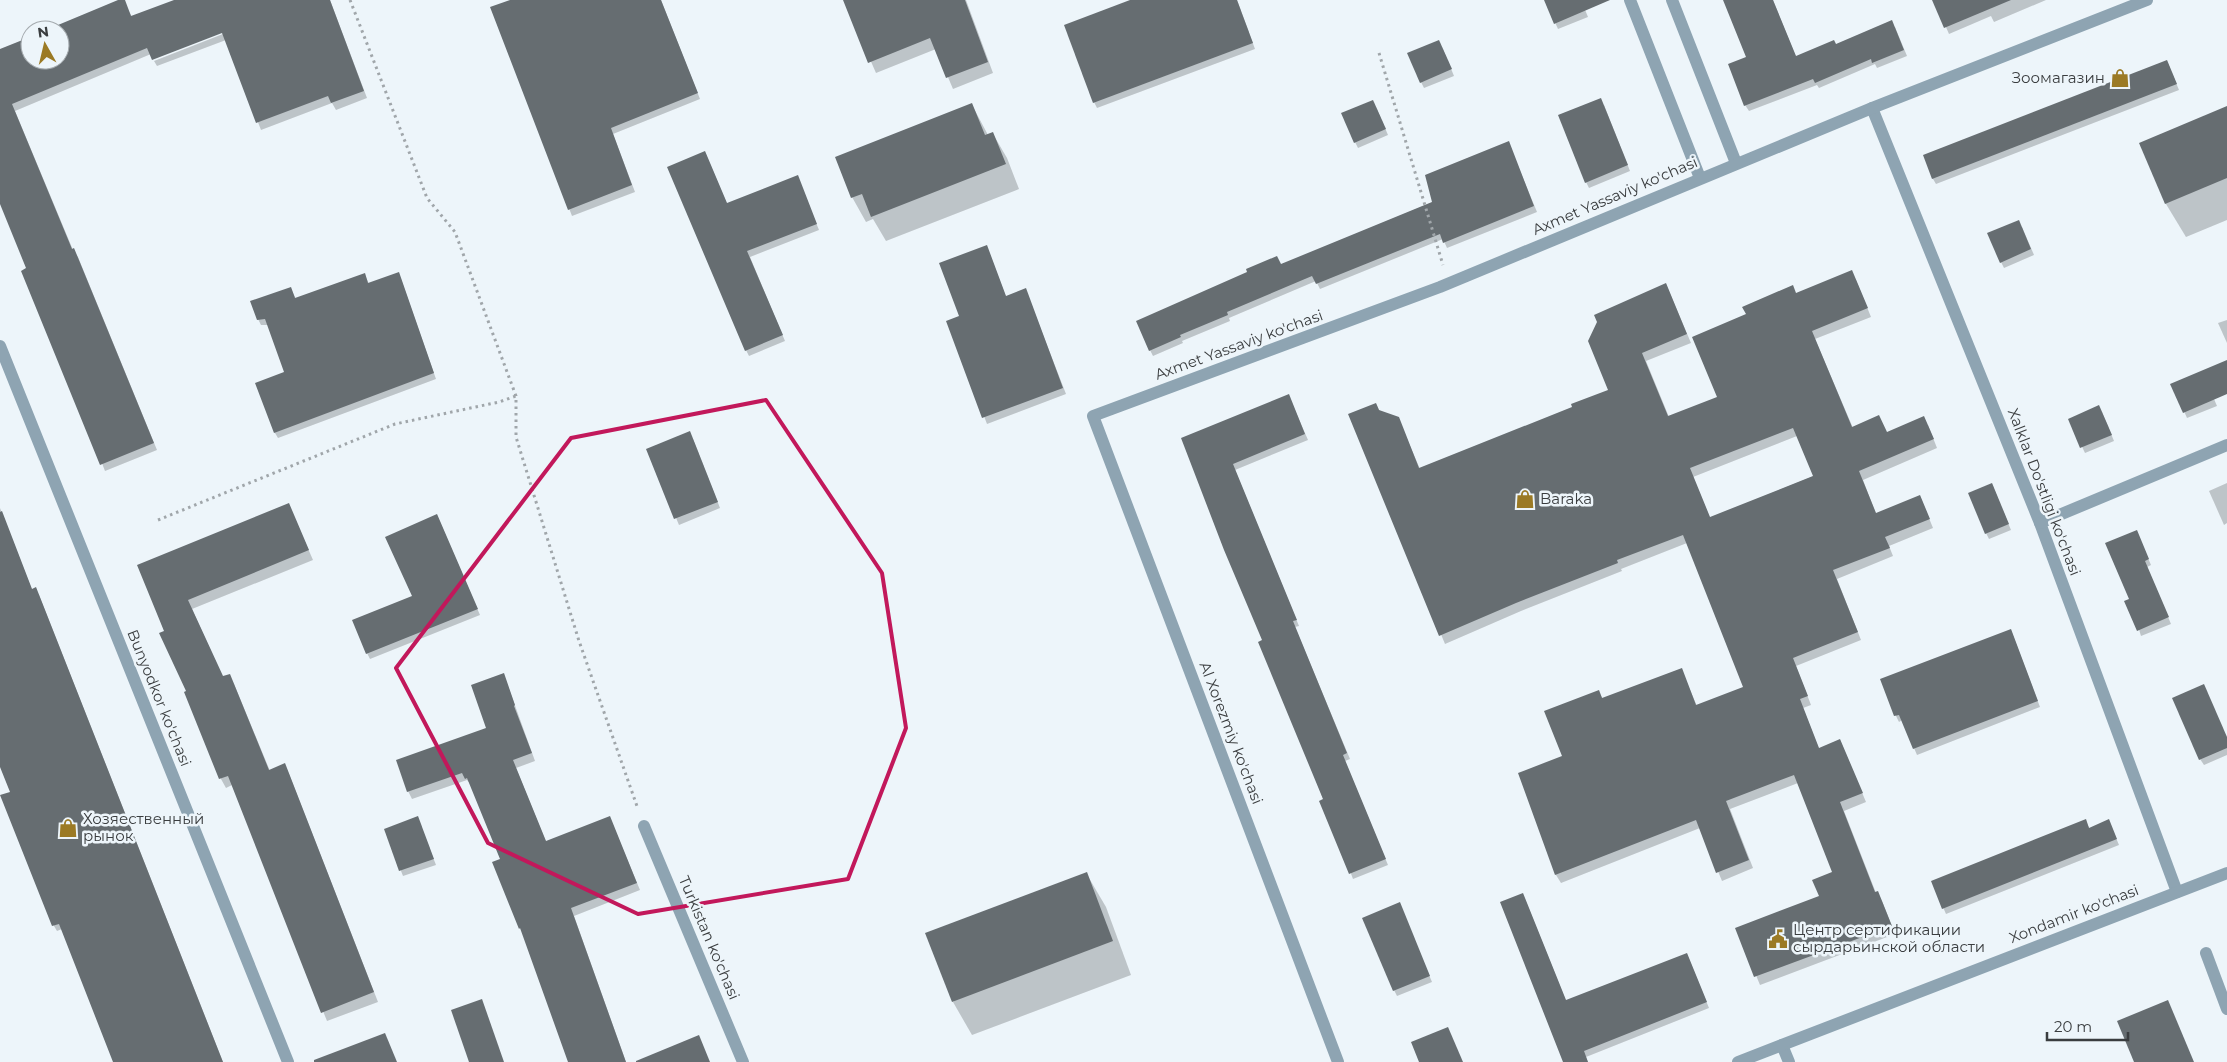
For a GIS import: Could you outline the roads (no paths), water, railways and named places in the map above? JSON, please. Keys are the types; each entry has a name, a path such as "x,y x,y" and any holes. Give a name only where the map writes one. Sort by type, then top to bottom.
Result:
{"street":[{"path":"1630,0 1700,178"},
{"path":"1672,0 1736,164"},
{"name":"Axmet Yassaviy ko'chasi","path":"1093,416 1449,283 1872,108 2147,0"},
{"name":"Xalklar Do'stligi ko'chasi","path":"1872,108 2040,523 2178,892"},
{"name":"Bunyodkor ko'chasi","path":"0,346 288,1062"},
{"name":"Al Xorezmiy ko'chasi","path":"1093,416 1338,1062"},
{"path":"2040,523 2227,445"},
{"name":"Turkistan ko'chasi","path":"644,826 743,1062"},
{"name":"Xondamir ko'chasi","path":"1738,1062 2227,873"},
{"path":"2206,953 2227,1009"},
{"path":"1782,1045 1789,1062"}],"place":[{"name":"Зоомагазин","path":"2120,78"},
{"name":"Baraka","path":"1525,499"},
{"name":"Хозяественный рынок","path":"68,828"},
{"name":"Центр сертификации сырдарьинской области","path":"1778,939"}]}
